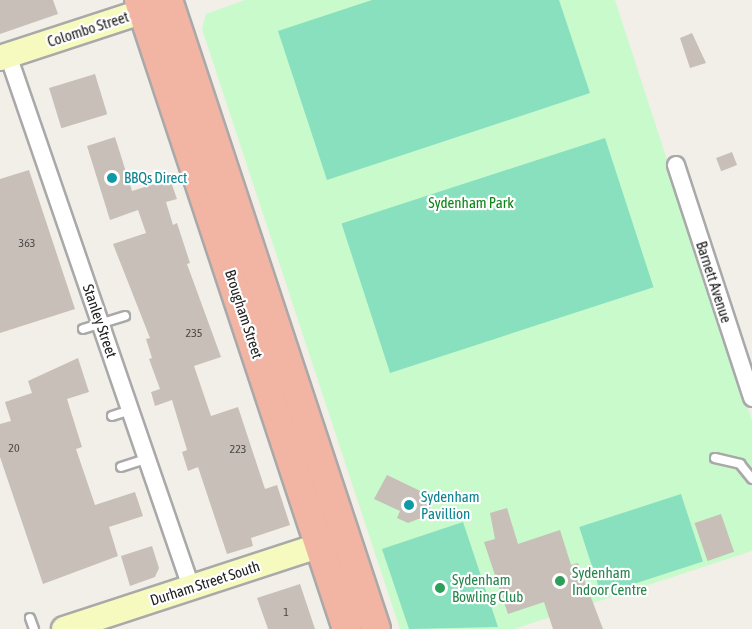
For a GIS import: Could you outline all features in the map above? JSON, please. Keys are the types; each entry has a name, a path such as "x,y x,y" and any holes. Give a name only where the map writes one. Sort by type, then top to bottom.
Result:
{"highway":[{"name":"Brougham Street","path":"159,3 333,541 376,629"},
{"name":"Brougham Street","path":"333,541 347,629"}],"main road":[{"name":"Colombo Street","path":"4,56 159,3"},
{"name":"Durham Street South","path":"64,629 333,541"}],"street":[{"name":"Stanley Street","path":"4,56 101,324 191,587"},
{"name":"Barnett Avenue","path":"676,165 752,398"}],"lane":[{"path":"83,329 125,315"},
{"path":"112,416 130,410"},
{"path":"715,458 740,464 752,479"},
{"path":"121,467 146,459"},
{"path":"30,618 34,629"}],"green space":[{"name":"Sydenham Park","path":"245,0 615,0 752,421 752,551 514,629 400,629 202,29 206,14"},
{"path":"372,0 559,0 590,93 327,180 278,31"},
{"path":"605,138 654,287 390,373 342,224"},
{"path":"681,494 703,562 601,595 579,527"},
{"name":"Sydenham Bowling Club","path":"463,522 498,627 409,629 382,549"}],"building":[{"path":"0,0 53,0 58,14 0,34"},
{"path":"692,33 706,63 690,68 680,38"},
{"path":"95,74 107,114 61,128 49,88"},
{"path":"115,137 132,191 170,179 177,199 166,202 173,225 177,223 190,263 187,264 221,357 194,366 211,416 238,407 265,489 277,485 290,525 251,538 253,546 227,554 198,467 188,471 182,452 187,450 172,400 155,406 151,392 160,389 149,359 152,358 146,339 150,338 113,244 146,233 138,210 110,220 87,146"},
{"path":"732,152 737,165 721,171 716,158"},
{"path":"29,170 75,309 0,333 0,179"},
{"path":"78,358 89,392 67,399 82,447 76,449 95,505 135,492 143,516 109,527 118,556 43,584 0,457 0,424 11,421 5,402 32,393 28,381"},
{"name":"Sydenham Pavillion","path":"387,475 435,498 426,516 408,523 397,518 400,511 374,499"},
{"path":"507,508 518,544 560,530 571,565 578,563 603,629 553,629 544,602 508,614 484,542 495,539 490,513"},
{"path":"721,514 734,552 708,561 695,523"},
{"path":"152,546 159,568 155,577 130,586 121,556"},
{"path":"300,584 315,629 268,629 257,598"}],"place":[{"name":"BBQs Direct","path":"112,178"},
{"name":"Sydenham Pavillion","path":"409,505"},
{"name":"Sydenham Indoor Centre","path":"560,581"},
{"name":"Sydenham Bowling Club","path":"440,588"}]}
